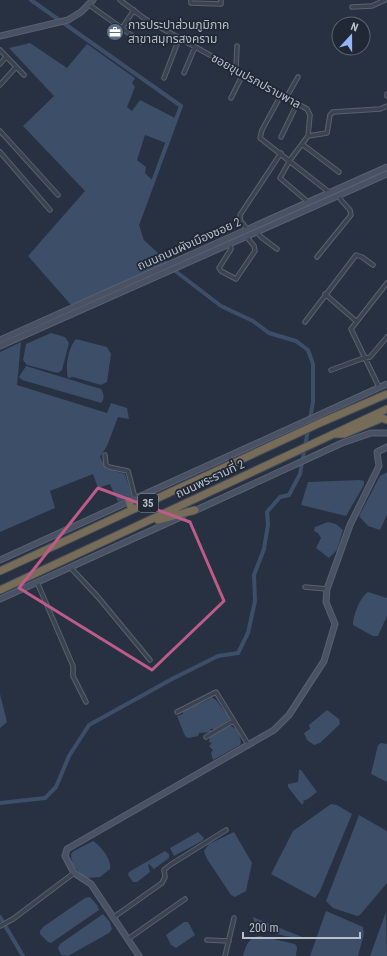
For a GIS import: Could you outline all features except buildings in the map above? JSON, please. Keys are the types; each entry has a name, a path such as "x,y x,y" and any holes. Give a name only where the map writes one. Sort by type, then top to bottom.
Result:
{"highway":[{"name":"ถนนพระรามที่ 2","path":"0,571 322,422 387,394"},
{"name":"ถนนพระรามที่ 2","path":"0,590 387,409"},
{"path":"331,434 344,434 382,418 387,420"},
{"name":"35","path":"132,499 132,510"},
{"path":"139,525 195,510"}],"street":[{"path":"0,36 68,20 80,12 93,0"},
{"name":"ซอยขุนปรกปราบพาล","path":"120,0 179,39 236,69 309,112 308,136"},
{"path":"191,0 191,2 221,4 221,0"},
{"path":"352,6 372,6 385,0"},
{"path":"88,4 142,42"},
{"path":"122,28 134,10"},
{"path":"164,78 179,39"},
{"path":"236,69 237,46"},
{"path":"184,74 195,47"},
{"path":"0,50 24,75"},
{"path":"0,64 6,57"},
{"path":"0,85 16,68"},
{"path":"231,98 243,74"},
{"path":"286,98 298,77"},
{"path":"281,95 262,130 260,138 290,160 330,193"},
{"path":"281,137 297,104"},
{"path":"308,202 280,178 290,160 308,136 327,133 330,115 333,112 380,109 387,106"},
{"path":"0,131 58,195"},
{"path":"302,144 339,172"},
{"path":"0,152 50,210"},
{"path":"247,229 240,220 240,215 281,153"},
{"name":"ถนนถนนผังเมืองซอย 2","path":"0,340 387,167"},
{"name":"ถนนถนนผังเมืองซอย 2","path":"0,346 387,174"},
{"path":"318,257 351,215 350,210 341,200 339,195"},
{"path":"257,232 260,237 277,249"},
{"path":"230,244 231,249 219,268 221,271 236,279 255,251 254,246 246,236"},
{"path":"305,322 356,255 362,257 373,265"},
{"path":"379,387 351,329 387,282"},
{"path":"325,294 356,321"},
{"path":"330,370 370,358 387,337"},
{"name":"ถนนพระรามที่ 2","path":"0,560 387,384"},
{"name":"ถนนพระรามที่ 2","path":"0,600 312,456 371,433 387,433"},
{"path":"139,956 91,884 74,873 66,856 67,849 274,730 289,715 324,661 335,624 326,602 327,589 350,525 379,466 377,452 387,447"},
{"path":"105,456 106,465 109,467 128,471 132,499"},
{"path":"70,567 98,597 150,660"},
{"path":"37,582 73,666 73,676 86,702"},
{"path":"305,587 327,589"},
{"path":"177,712 216,692 248,744"},
{"path":"206,736 233,721"},
{"path":"114,917 162,883 164,870 170,865 226,830"},
{"path":"0,926 13,919 74,873"},
{"path":"128,939 185,899"},
{"path":"225,956 234,918"},
{"path":"207,940 229,941"}],"highlighted area":[{"path":"98,488 190,522 224,601 152,670 19,588"}],"water":[{"path":"30,43 67,68 87,44 135,78 132,83 135,87 127,107 132,111 140,100 175,118 166,143 145,135 137,160 146,167 145,173 152,180 136,225 142,243 164,264 72,306 28,256 85,191 23,126 54,96 9,48"},
{"path":"51,333 65,337 69,343 62,370 58,373 27,365 23,360 26,344"},
{"path":"76,339 107,347 111,354 107,382 101,385 73,377 68,378 68,358 71,347"},
{"path":"21,342 17,385 107,413 111,403 127,408 129,419 118,417 107,446 100,457 107,469 125,474 132,496 118,502 110,484 98,488 93,474 50,491 55,508 0,532 0,352"},
{"path":"26,366 101,389 104,398 101,403 22,380 19,377"},
{"path":"387,472 387,515 380,530 368,526 359,516 380,476"},
{"path":"364,481 364,485 346,516 301,505 308,482"},
{"path":"328,522 336,524 343,530 337,550 329,558 316,548 321,538 318,533 314,531 315,527"},
{"path":"368,592 387,598 387,616 378,636 373,636 353,625 354,617 362,598"},
{"path":"0,694 7,722 0,728"},
{"path":"211,697 214,698 229,715 229,720 216,729 210,729 212,732 199,733 198,736 188,738 185,736 177,716 183,714 183,711 210,699"},
{"path":"327,710 339,719 340,724 320,743 314,745 307,740 304,733 310,729 309,725"},
{"path":"230,725 235,728 241,739 240,745 213,760 211,753 213,750 209,746 212,743 209,742 210,736"},
{"path":"381,743 387,744 387,782 371,774 378,745"},
{"path":"299,770 301,770 317,792 303,801 304,802 302,805 288,787 288,784 298,782"},
{"path":"331,804 337,805 352,814 320,891 315,898 271,874 293,831"},
{"path":"359,815 387,831 387,883 360,915 357,916 333,908 326,901"},
{"path":"198,832 204,838 202,841 174,856 170,848"},
{"path":"234,832 252,863 246,891 235,897 231,895 207,859 204,851 209,844"},
{"path":"93,841 105,854 110,865 110,869 100,877 87,878 81,874 72,862 71,854"},
{"path":"165,851 169,854 169,858 154,869 149,864 150,872 137,882 133,882 128,875 129,872"},
{"path":"90,897 97,905 99,910 51,943 40,934 43,927 85,898"},
{"path":"326,911 363,927 364,934 358,956 310,956"},
{"path":"386,912 387,956 370,956"},
{"path":"103,914 110,922 112,929 109,933 68,956 61,955 58,948 60,944"},
{"path":"253,917 302,937 302,939 273,933 266,930 255,922"},
{"path":"184,922 188,922 195,935 176,948 171,945 166,935"},
{"path":"260,936 295,944 297,947 296,956 243,956 250,940"}],"waterway":[{"path":"0,803 45,798 56,787 69,756 89,725 172,679 218,656 238,653 248,633 255,601 254,575 264,549 268,525 267,512 280,497 289,495 300,474 313,402 313,364 308,350 296,341 269,333 253,321 221,306 170,267 142,241 137,225 181,106 31,0"},
{"path":"0,917 23,956"}],"place":[{"name":"การประปาส่วนภูมิภาค สาขาสมุทรสงคราม","path":"115,32"}]}
